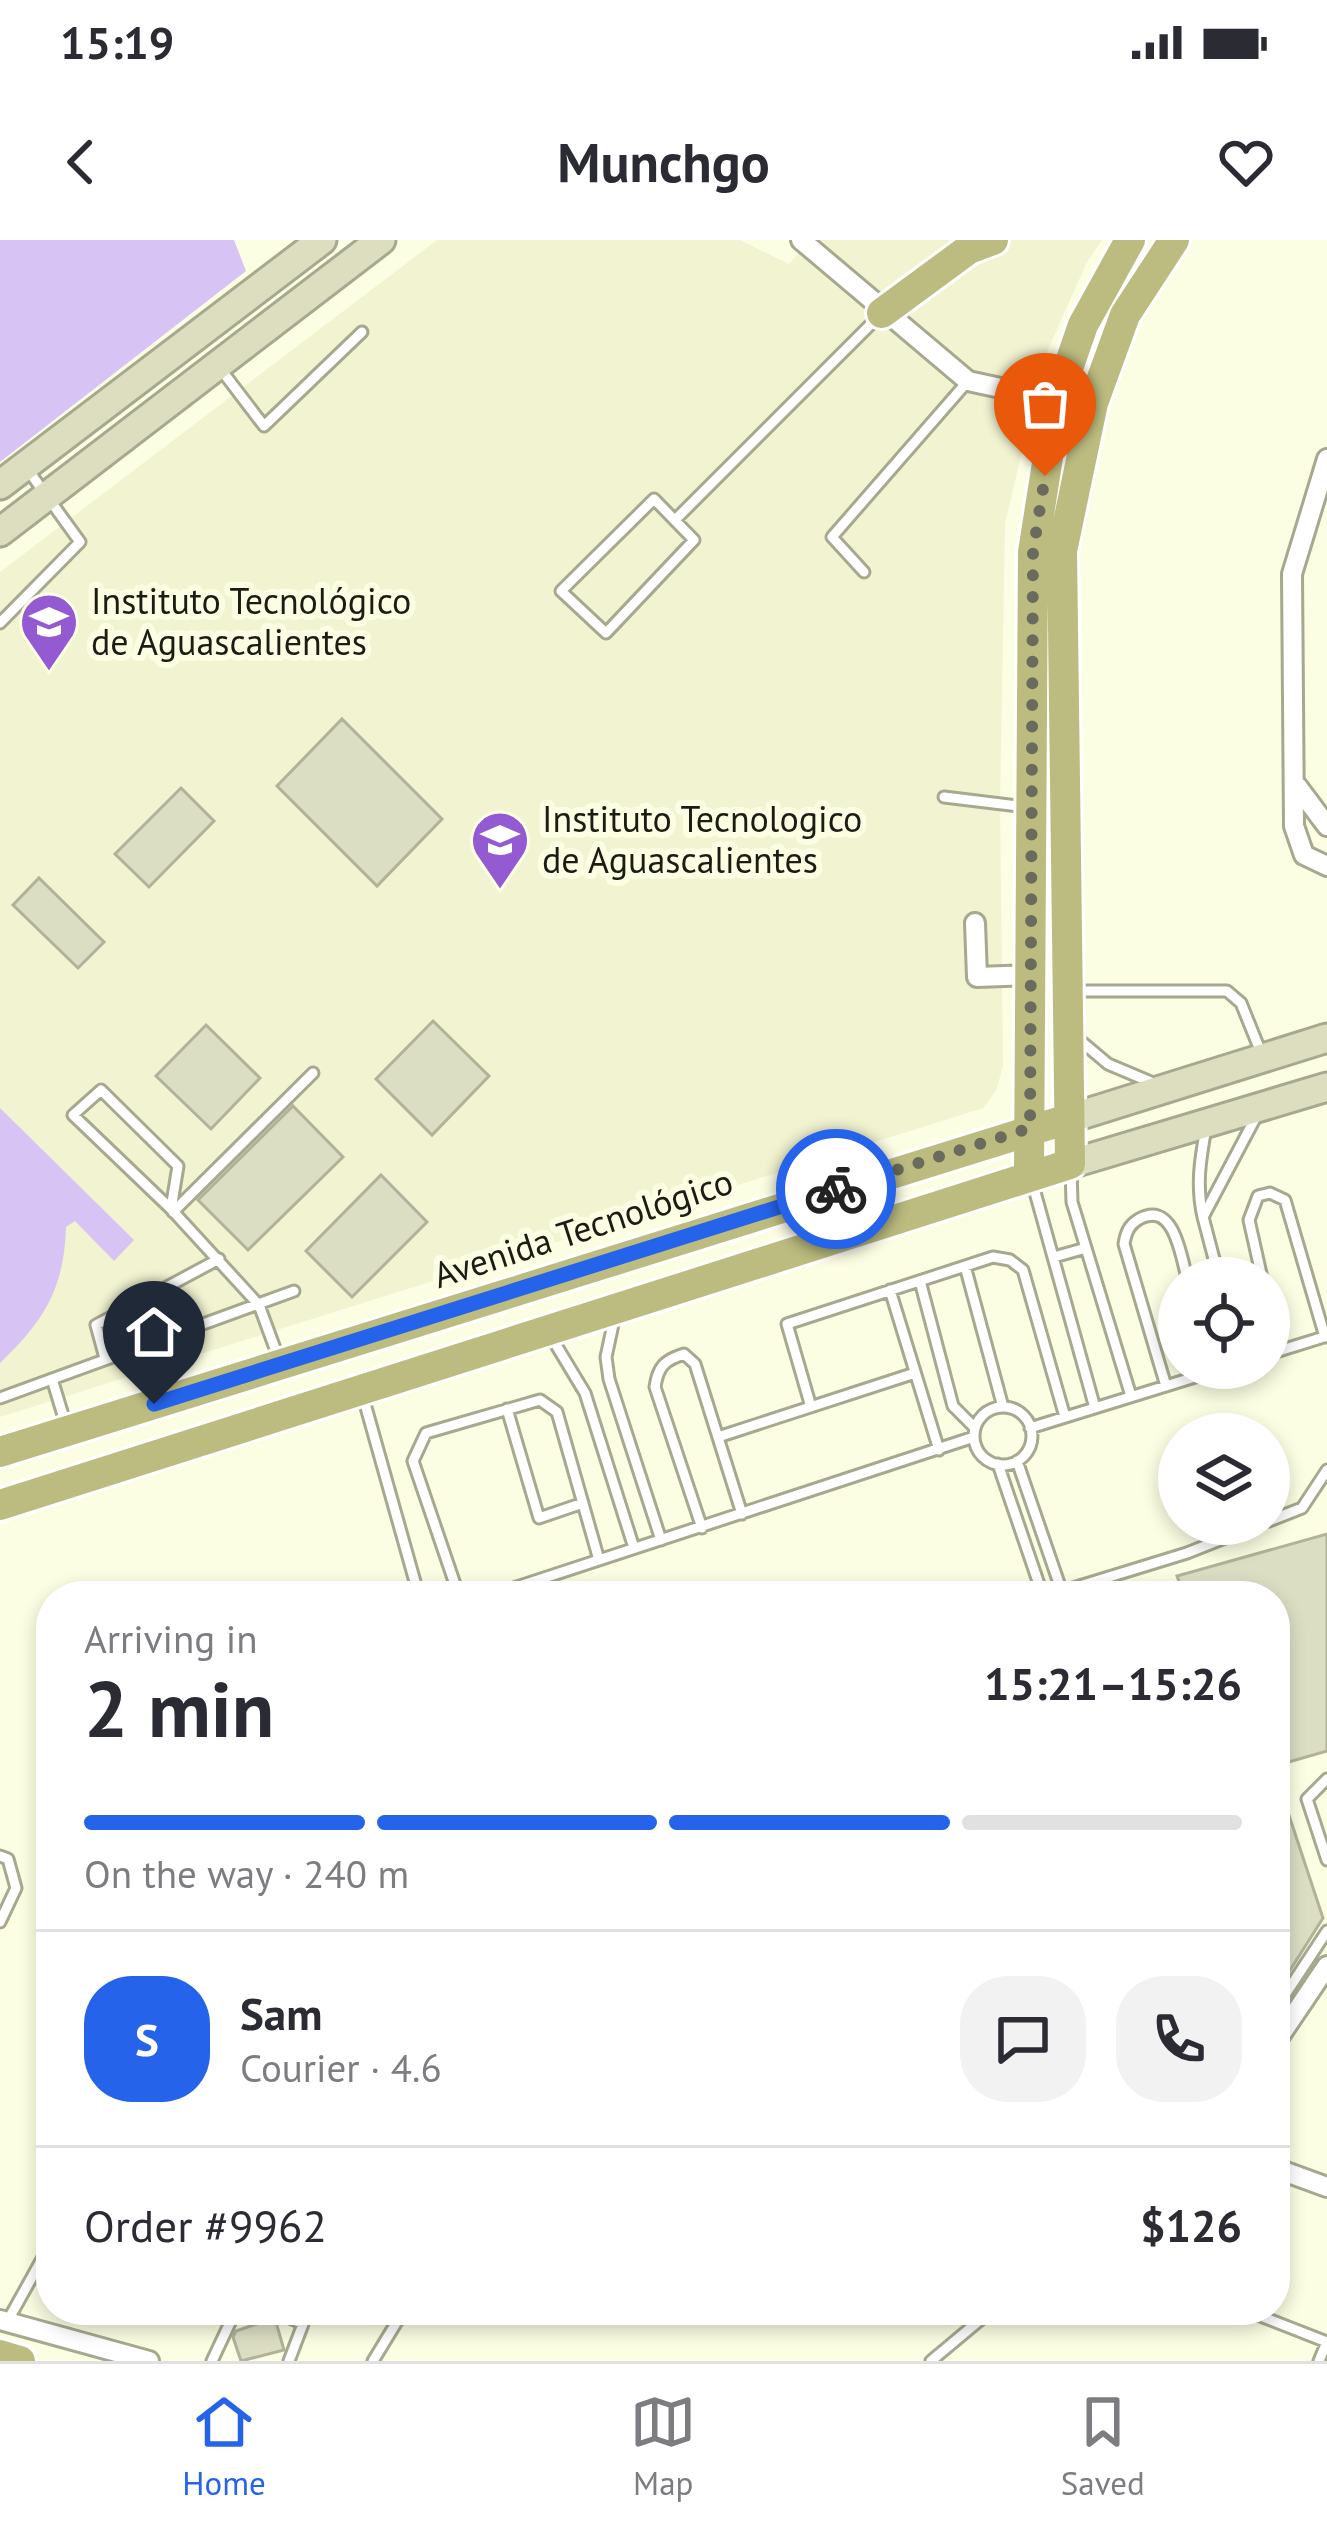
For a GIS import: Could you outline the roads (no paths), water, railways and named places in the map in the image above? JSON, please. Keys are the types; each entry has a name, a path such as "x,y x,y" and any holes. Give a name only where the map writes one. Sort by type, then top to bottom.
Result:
{"main road":[{"path":"0,485 322,240"},
{"path":"0,532 381,240"},
{"path":"882,313 969,249 993,240"},
{"path":"1029,1174 1033,552 1057,400 1083,325 1130,240"},
{"path":"1070,1164 1062,550 1093,403 1125,315 1174,240"},
{"name":"Avenida Tecnológico","path":"0,1452 1327,1038"},
{"path":"0,1505 1029,1174 1315,1094"},
{"path":"0,2355 20,2361"}],"street":[{"path":"801,240 968,382 1093,403"},
{"path":"1327,459 1292,574 1294,826 1304,855 1327,866"},
{"path":"1297,786 1327,826"},
{"path":"975,923 977,977 1028,975"},
{"path":"1290,2021 1327,1966"},
{"path":"1290,2173 1327,2187"},
{"path":"4,2321 149,2361"}],"lane":[{"path":"675,520 882,313"},
{"path":"218,365 264,426 362,332"},
{"path":"864,572 832,537 968,382"},
{"path":"0,623 80,542 25,466"},
{"path":"654,500 675,520 694,540 605,633 561,591 654,500"},
{"path":"944,797 1031,808"},
{"path":"1067,991 1226,991 1241,1003 1263,1058"},
{"path":"1067,1029 1108,1064 1134,1078 1170,1088"},
{"path":"172,1211 313,1073"},
{"path":"172,1211 178,1166 100,1090 73,1115 259,1305 281,1364"},
{"path":"1203,1217 1262,1107"},
{"path":"1207,1123 1198,1169 1213,1257"},
{"path":"1070,1164 1072,1202 1131,1396"},
{"path":"1029,1174 1095,1408"},
{"path":"1257,1257 1249,1220 1258,1196 1270,1193 1285,1200 1326,1336 1290,1348"},
{"path":"1158,1358 1124,1244 1126,1232 1144,1216 1159,1216 1175,1232 1182,1257"},
{"path":"1054,1257 1086,1248"},
{"path":"811,1407 787,1324 993,1257 1010,1259 1023,1270 1065,1417"},
{"path":"105,1358 96,1325 219,1259"},
{"path":"965,1266 1003,1407"},
{"path":"535,1581 939,1450 975,1433 985,1413 1003,1407 1020,1412 1030,1428 1030,1446 1017,1461 998,1464 981,1455 975,1433 953,1406 920,1281"},
{"path":"890,1290 939,1450"},
{"path":"0,1398 294,1291"},
{"path":"617,1307 606,1358 609,1379 661,1540"},
{"path":"547,1330 585,1393 634,1549"},
{"path":"702,1528 655,1387 666,1360 684,1354 695,1364 742,1514"},
{"path":"718,1437 915,1373"},
{"path":"52,1378 68,1431"},
{"path":"1030,1428 1158,1388"},
{"path":"361,1390 415,1581"},
{"path":"454,1581 413,1461 426,1433 540,1400 557,1412 599,1560"},
{"path":"507,1409 539,1518 583,1503"},
{"path":"1017,1461 1058,1581"},
{"path":"998,1464 1040,1581"},
{"path":"1290,1513 1302,1508 1327,1470"},
{"path":"1097,1581 1207,1545"},
{"path":"1326,1853 1307,1799 1327,1780"},
{"path":"0,1856 8,1859 16,1888 0,1922"},
{"path":"1290,1988 1327,1931"},
{"path":"4,2321 36,2268"},
{"path":"212,2361 229,2325"},
{"path":"289,2361 303,2325"},
{"path":"374,2361 395,2325"},
{"path":"931,2361 974,2325"},
{"path":"1283,2325 1327,2342 1319,2361"}],"place":[{"name":"Instituto Tecnológico de Aguascalientes","path":"49,673"},
{"name":"Instituto Tecnologico de Aguascalientes","path":"500,891"}]}
